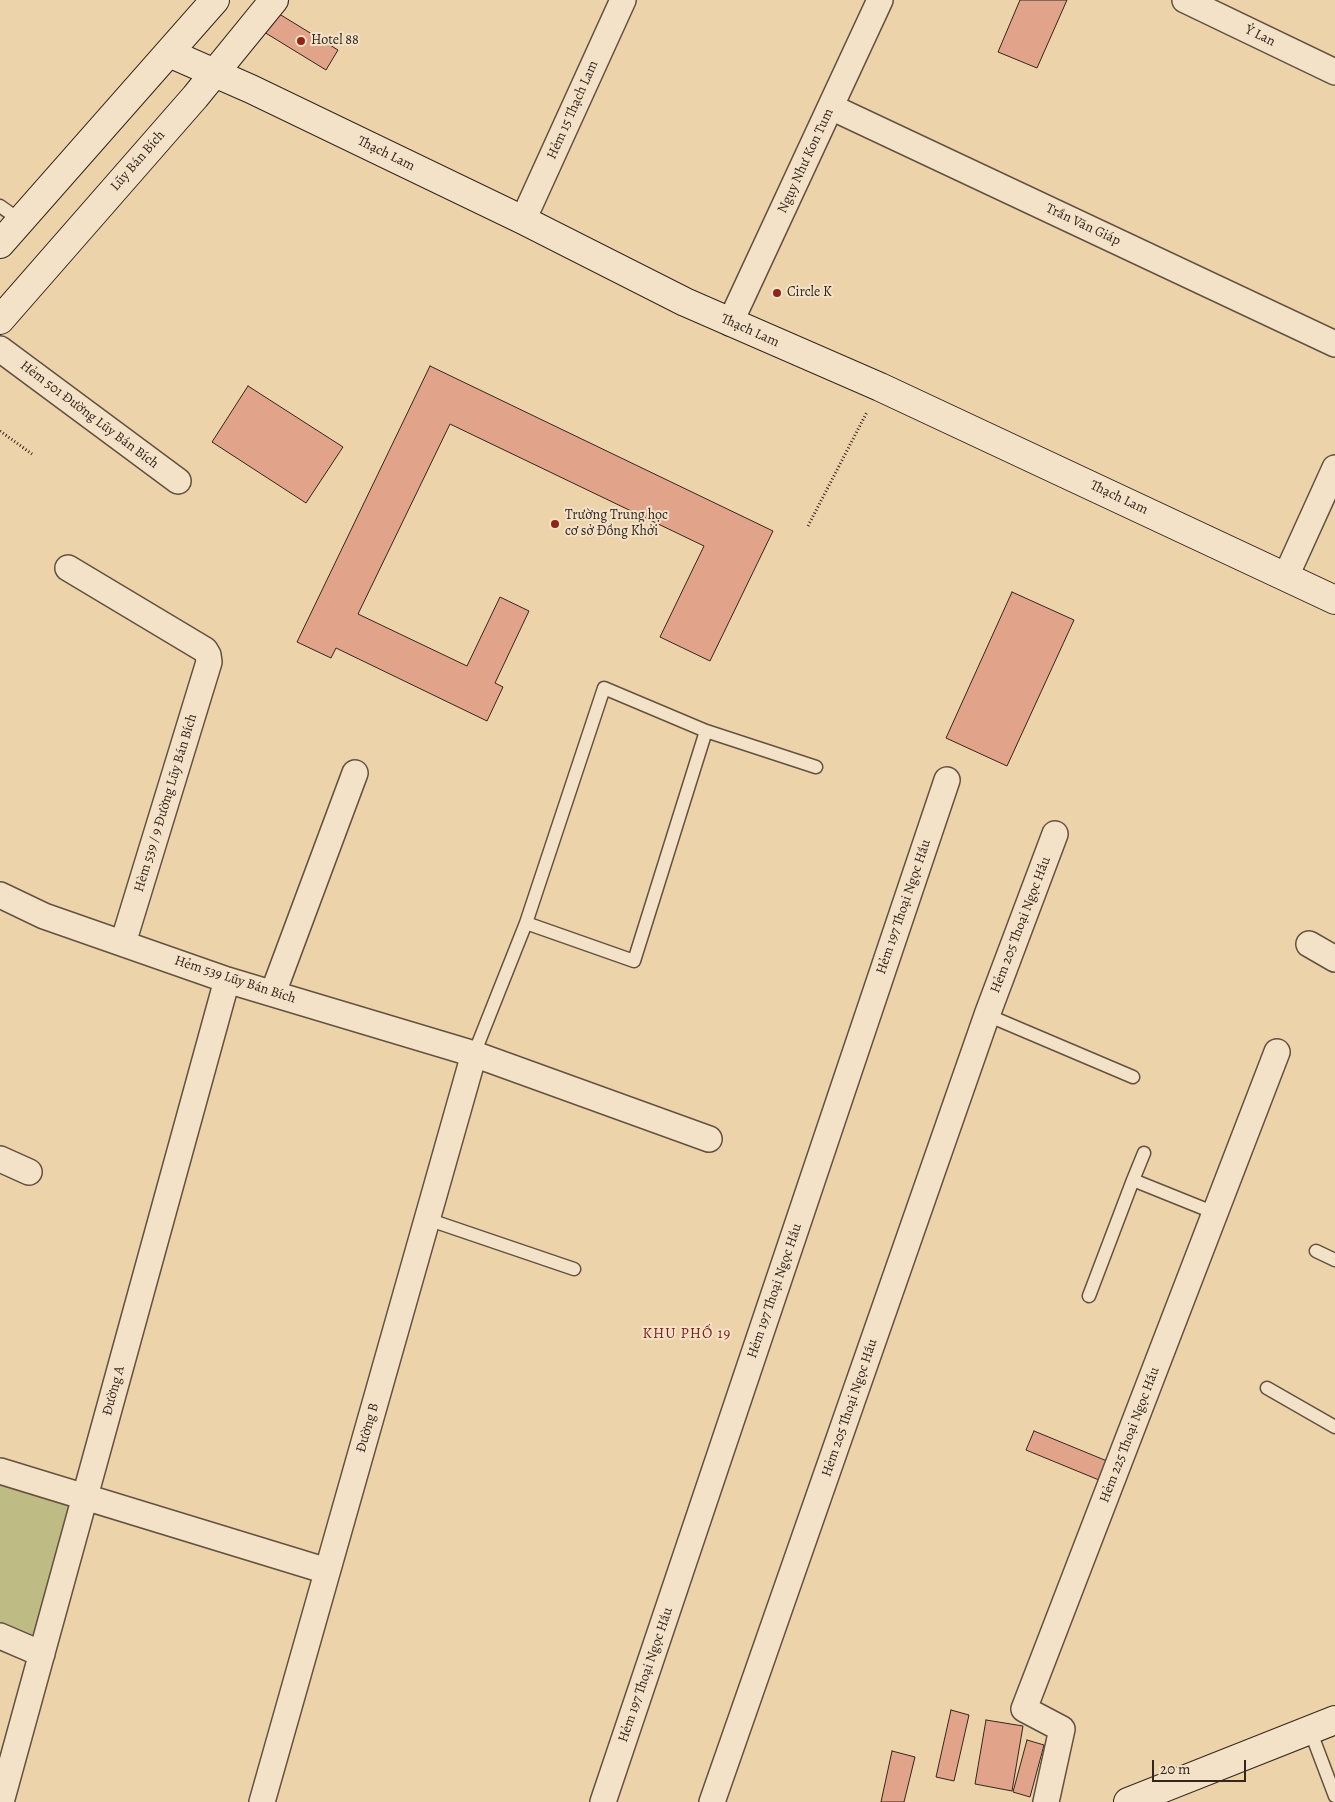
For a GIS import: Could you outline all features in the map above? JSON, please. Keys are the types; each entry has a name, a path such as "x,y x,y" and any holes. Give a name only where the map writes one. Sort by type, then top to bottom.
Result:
{"street":[{"path":"0,244 10,214 169,53 215,0"},
{"name":"Lũy Bán Bích","path":"0,320 214,73 274,0"},
{"name":"Hẻm 15 Thạch Lam","path":"524,220 623,0"},
{"name":"Ngụy Như Kon Tum","path":"730,322 880,0"},
{"name":"Ỷ Lan","path":"1185,0 1335,72"},
{"name":"Thạch Lam","path":"169,53 524,220 730,322 880,388 1335,600"},
{"name":"Trần Văn Giáp","path":"831,107 1335,344"},
{"name":"Hẻm 501 Đường Lũy Bán Bích","path":"0,349 178,481"},
{"path":"1286,576 1335,468"},
{"name":"Hèm 539 / 9 Đường Lũy Bán Bích","path":"68,568 205,650 208,655 209,662 123,943"},
{"path":"273,993 355,773"},
{"name":"Hẻm 197 Thoại Ngọc Hầu","path":"603,1802 947,780"},
{"name":"Hẻm 205 Thoại Ngọc Hầu","path":"712,1802 987,1015 1055,834"},
{"name":"Hẻm 539 Lũy Bán Bích","path":"0,895 44,916 227,980 474,1054 709,1139"},
{"path":"1309,944 1335,959"},
{"name":"Đường A","path":"2,1790 42,1654 227,980"},
{"name":"Hẻm 225 Thoại Ngọc Hầu","path":"1046,1802 1062,1729 1024,1709 1278,1052"},
{"name":"Đường B","path":"262,1802 474,1054"},
{"path":"0,1159 30,1172"},
{"path":"0,1471 327,1571"},
{"path":"0,1636 42,1654"},
{"path":"1128,1802 1335,1720"}],"lane":[{"path":"474,1054 526,923 604,688 706,731 816,767"},
{"path":"526,923 634,961 706,731"},
{"path":"987,1015 1133,1077"},
{"path":"1089,1296 1144,1153"},
{"path":"1133,1180 1215,1213"},
{"path":"427,1219 574,1268"},
{"path":"1316,1251 1335,1260"},
{"path":"1267,1388 1335,1427"},
{"path":"1310,1730 1335,1796"}],"path":[{"path":"808,526 880,388"},
{"path":"0,431 32,454"}],"shaded area":[{"path":"0,1485 70,1504 33,1637 0,1623"}],"building":[{"path":"1020,0 1067,0 1037,68 998,52"},
{"name":"Hotel 88","path":"276,12 338,50 326,70 264,32"},
{"path":"430,366 773,531 710,661 660,637 704,546 450,424 358,614 467,666 500,597 529,611 495,683 503,687 487,721 336,648 331,658 297,642"},
{"path":"248,386 343,447 306,503 212,442"},
{"path":"1012,592 1074,620 1007,766 946,738"},
{"path":"1034,1431 1107,1461 1099,1480 1026,1450"},
{"path":"951,1710 969,1715 954,1781 936,1777"},
{"path":"986,1720 1023,1726 1012,1791 975,1784"},
{"path":"1027,1740 1044,1745 1030,1797 1013,1792"},
{"path":"892,1751 915,1757 904,1802 881,1802"}],"place":[{"name":"Hotel 88","path":"301,41"},
{"name":"Circle K","path":"777,293"},
{"name":"Trường Trung học cơ sở Đồng Khởi","path":"555,524"}],"district":[{"name":"KHU PHỐ 19","path":"687,1334"}]}
